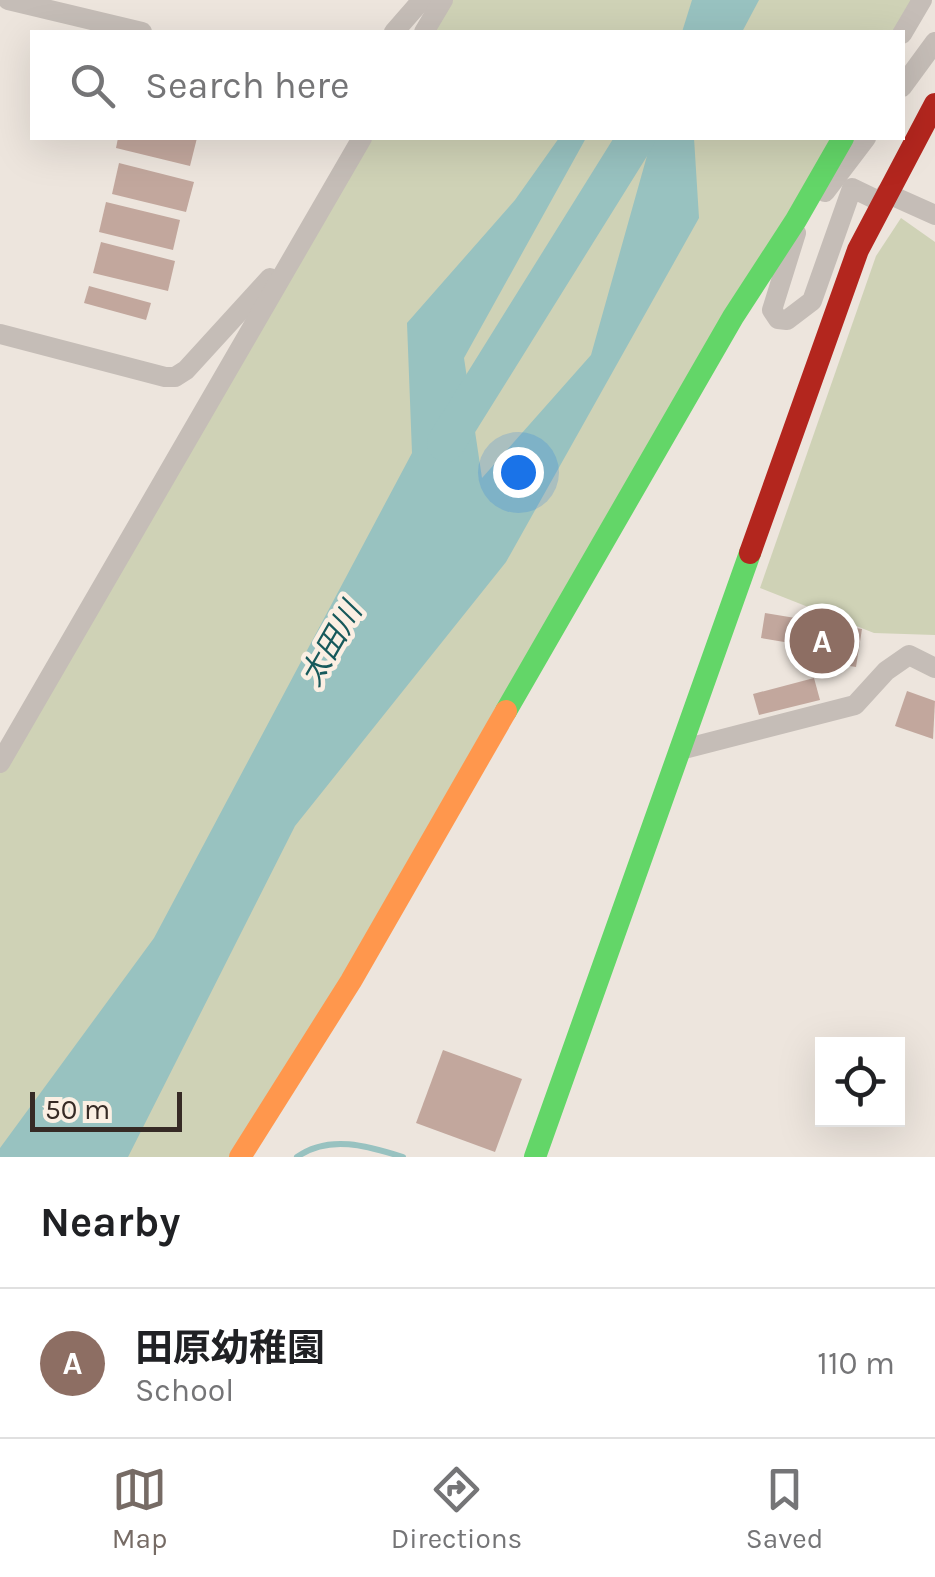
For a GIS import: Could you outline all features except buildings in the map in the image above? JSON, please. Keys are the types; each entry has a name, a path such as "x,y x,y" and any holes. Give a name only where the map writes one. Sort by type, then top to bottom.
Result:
{"street":[{"path":"8,0 134,30"},
{"path":"396,30 422,0"},
{"path":"425,30 443,0"},
{"path":"904,30 922,0"},
{"path":"905,83 935,42"},
{"path":"535,1157 858,250 935,104"},
{"path":"0,763 361,140"},
{"path":"240,1157 351,982 733,317 842,140"},
{"path":"864,140 819,200 796,220 796,239 772,310 778,319 787,320 812,300 852,188 935,215"},
{"path":"0,334 175,377 186,370 294,254"},
{"path":"680,750 855,705 908,655 935,668"}],"green space":[{"path":"445,0 922,0 903,30 427,30"},
{"path":"362,140 841,140 238,1157 0,1157 0,764"},
{"path":"901,218 935,242 935,635 874,633 760,588 876,256"}],"water":[{"path":"692,0 759,0 743,30 683,30"},
{"path":"558,140 585,140 464,358 482,478 591,355 651,140 694,140 699,218 506,562 295,826 128,1157 0,1157 0,1148 154,938 412,453 407,323 515,200"}],"waterway":[{"name":"太田川","path":"446,443 635,140"},
{"path":"297,1157 335,1144 363,1146 403,1157"}],"traffic: fast":[{"path":"506,711 733,317 842,140"},
{"path":"535,1157 750,553"}],"traffic: slow":[{"path":"240,1157 351,981 506,711"}],"traffic: jam":[{"path":"750,553 858,250 935,104"}],"place":[{"name":"田原幼稚園","path":"822,641"}]}
